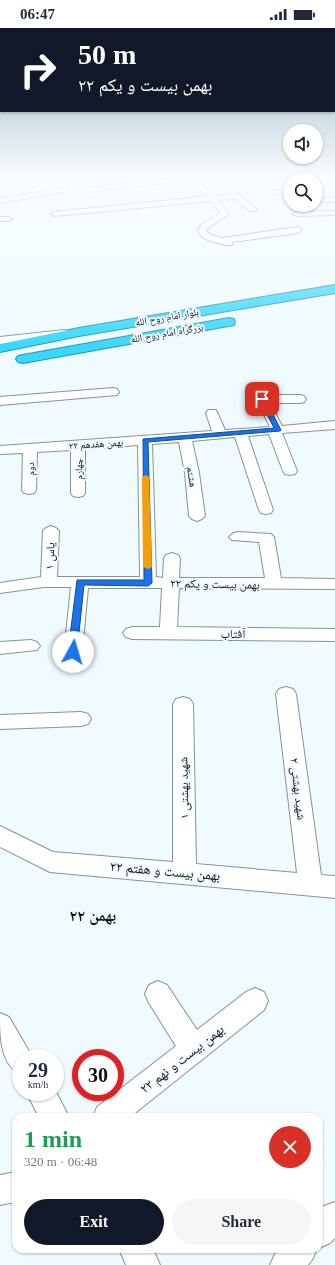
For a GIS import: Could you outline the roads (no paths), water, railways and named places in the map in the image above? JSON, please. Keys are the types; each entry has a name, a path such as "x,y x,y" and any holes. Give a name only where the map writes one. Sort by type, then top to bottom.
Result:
{"highway":[{"name":"بلوار امام روح الله","path":"0,348 79,332 335,289"},
{"name":"بزرگراه امام روح الله","path":"8,361 242,320"}],"main road":[{"path":"0,341 79,332"}],"street":[{"path":"206,236 225,242 263,236"},
{"path":"0,401 112,392"},
{"path":"290,471 276,430 262,399 300,399"},
{"path":"212,413 220,434"},
{"name":"۲۲ بهمن هفدهم","path":"0,450 145,441 335,425"},
{"path":"240,433 266,510"},
{"name":"هشتم","path":"185,437 192,473 197,516"},
{"path":"145,441 148,583"},
{"name":"چهارم","path":"78,445 78,493"},
{"name":"دوم","path":"29,490 30,448"},
{"name":"یاس ۱","path":"49,582 51,531"},
{"path":"237,537 266,537 274,584"},
{"path":"168,634 172,558"},
{"name":"۲۲ بهمن بیست و یکم","path":"0,588 49,582 335,584"},
{"path":"73,652 80,582"},
{"name":"آفتاب","path":"132,633 335,635"},
{"path":"0,648 31,646"},
{"name":"شهید بهشتی ۲","path":"286,694 310,883"},
{"name":"شهید بهشتی ۱","path":"183,704 185,872"},
{"path":"0,722 81,719"},
{"name":"۲۲ بهمن بیست و هفتم","path":"0,836 50,862 185,872 335,886"},
{"path":"158,994 194,1050"},
{"name":"۲۲ بهمن بیست و نهم","path":"112,1113 256,1001"},
{"path":"0,1026 14,1049"},
{"path":"45,1101 53,1113"},
{"path":"0,1190 12,1188"},
{"path":"323,1228 335,1217"},
{"path":"137,1253 144,1265"},
{"path":"286,1265 297,1253"}],"district":[{"name":"۲۲ بهمن","path":"93,915"}]}
